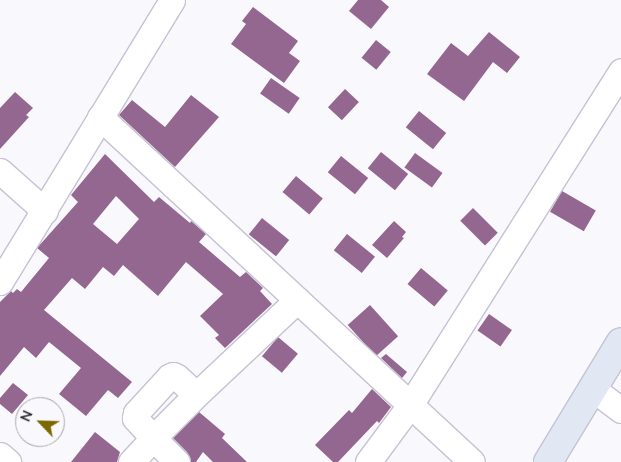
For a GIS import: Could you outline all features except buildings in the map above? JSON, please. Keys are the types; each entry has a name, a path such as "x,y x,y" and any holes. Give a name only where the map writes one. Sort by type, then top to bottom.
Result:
{"main road":[{"path":"548,462 621,342"}],"street":[{"path":"0,282 172,0"},
{"path":"368,462 410,405 621,71"},
{"path":"100,117 472,462"},
{"path":"0,171 45,211"},
{"path":"177,462 152,438 134,416 169,377 173,375 196,396 297,300"},
{"path":"593,389 621,410"},
{"path":"131,462 152,438"},
{"path":"0,455 8,462"}]}
